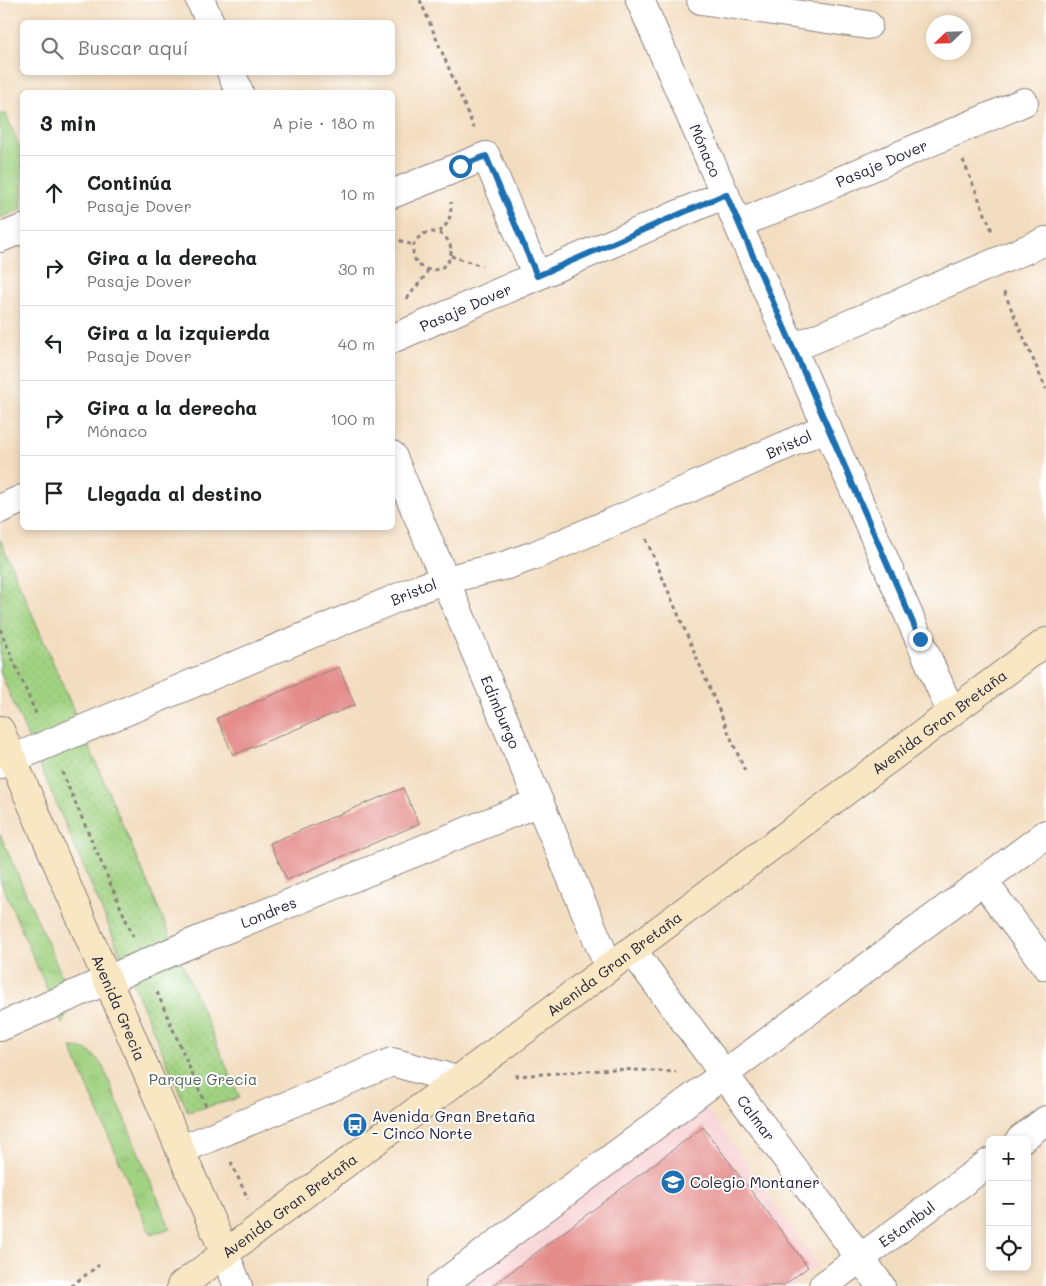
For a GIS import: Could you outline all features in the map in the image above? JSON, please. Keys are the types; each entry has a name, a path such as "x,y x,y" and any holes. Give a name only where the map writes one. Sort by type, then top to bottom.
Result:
{"main road":[{"name":"Avenida Gran Bretaña","path":"181,1286 1046,642"},
{"name":"Avenida Grecia","path":"0,730 6,761 107,980 225,1254"}],"street":[{"path":"200,0 209,20"},
{"name":"Mónaco","path":"640,0 951,712"},
{"path":"701,0 868,26"},
{"path":"232,75 238,90"},
{"name":"Pasaje Dover","path":"739,224 1024,102"},
{"path":"395,193 486,156 537,276"},
{"name":"Pasaje Dover","path":"395,338 726,194"},
{"path":"0,238 20,230"},
{"path":"793,348 1046,241"},
{"name":"Bristol","path":"6,761 421,588 525,558 634,513 827,427"},
{"name":"Edimburgo","path":"395,462 609,967"},
{"path":"0,509 20,501"},
{"name":"Londres","path":"0,1027 203,938 539,802"},
{"path":"440,1286 1046,834"},
{"path":"983,881 1046,966"},
{"name":"Calmar","path":"632,950 881,1286"},
{"path":"180,1150 392,1062 457,1080"},
{"name":"Estambul","path":"823,1286 986,1165"},
{"name":"Avenida Grecia","path":"225,1254 238,1286"}],"path":[{"path":"420,0 486,156"},
{"path":"952,133 1046,390"},
{"path":"439,232 450,242 451,256 442,267 428,270 422,268 414,258 413,245 417,238 424,233 439,232"},
{"path":"395,239 413,245"},
{"path":"634,513 745,771"},
{"path":"0,629 218,1134 261,1227"},
{"path":"506,1077 615,1070 724,1074"},
{"path":"70,1286 99,1265"}],"shaded area":[{"name":"Colegio Montaner","path":"699,1097 818,1266 791,1286 449,1286"}],"green space":[{"path":"5,112 20,148 20,210 0,218 0,114"},
{"name":"Parque Grecia","path":"0,539 240,1098 188,1112 0,672"},
{"path":"0,834 72,999 70,1009 62,1024 0,880"},
{"path":"71,1048 90,1052 103,1067 170,1228 151,1235"}],"building":[{"path":"339,667 355,705 233,755 217,718"},
{"path":"403,788 419,824 287,880 270,843"},
{"name":"Colegio Montaner","path":"703,1127 808,1267 783,1286 492,1286"}],"place":[{"name":"Avenida Gran Bretaña - Cinco Norte","path":"355,1125"},
{"name":"Colegio Montaner","path":"673,1182"}],"route":[{"path":"460,166 486,156 537,276 726,194 920,639"}]}
